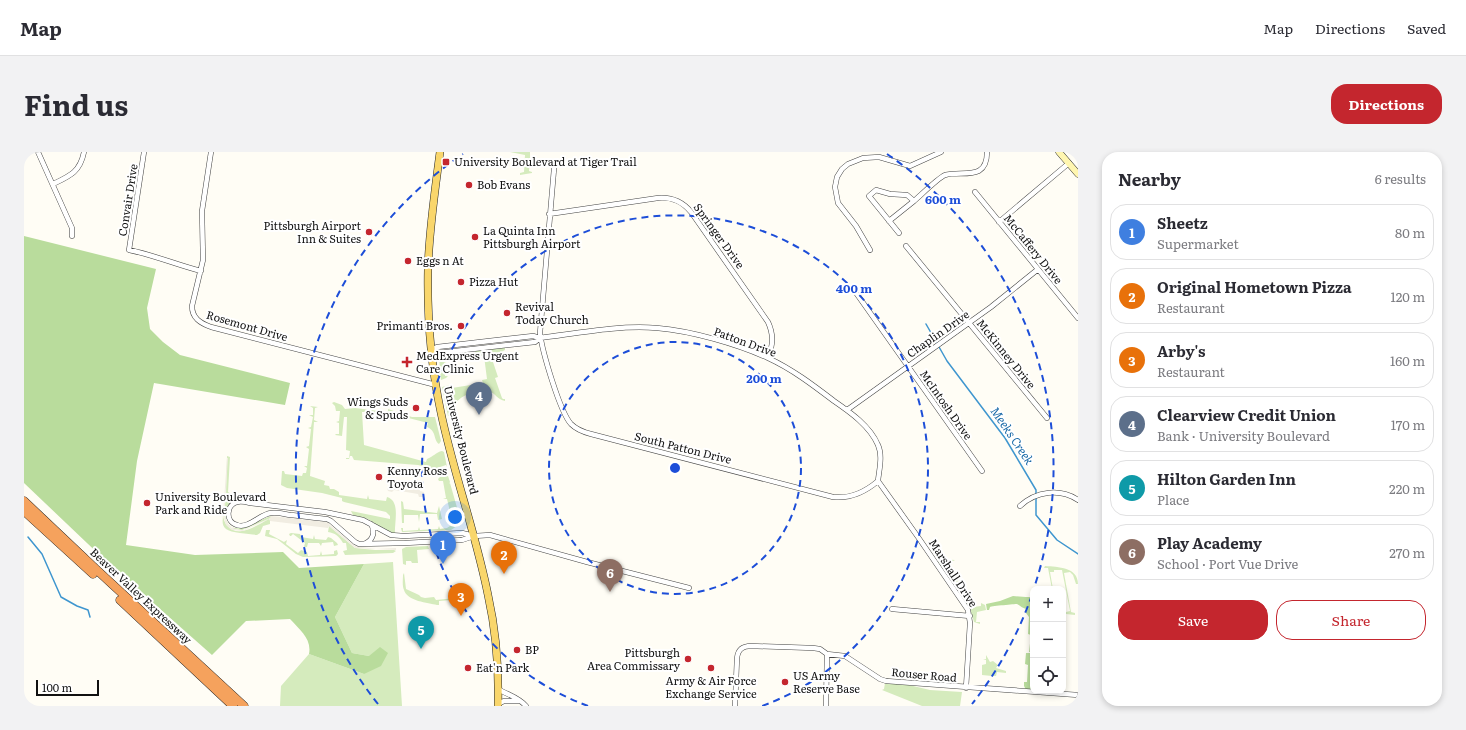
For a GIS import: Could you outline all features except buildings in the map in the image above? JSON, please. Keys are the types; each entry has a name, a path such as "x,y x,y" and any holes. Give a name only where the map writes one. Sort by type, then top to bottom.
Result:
{"highway":[{"name":"Beaver Valley Expressway","path":"24,501 244,706"},
{"name":"Beaver Valley Expressway","path":"24,511 233,706"}],"main road":[{"name":"University Boulevard","path":"440,152 432,215 428,268 428,311 431,350 436,385 449,446 489,596 497,661 498,705"},
{"path":"1059,152 1078,174"}],"street":[{"path":"38,152 72,228 72,236"},
{"path":"53,184 77,170 82,161 84,152"},
{"name":"Convair Drive","path":"144,152 129,250 148,254 177,265 201,271"},
{"name":"Rosemont Drive","path":"210,152 202,211 204,255 192,310 194,316 202,324 436,385"},
{"path":"870,250 856,226 836,200 836,182 840,171 848,164 860,158 879,157 910,166 941,152"},
{"path":"889,221 945,176 969,174 980,170 986,163 987,152"},
{"path":"999,222 1069,163"},
{"name":"South Patton Drive","path":"554,169 539,328 541,346 564,413 572,425 581,431 833,497 852,496 878,481"},
{"path":"899,234 869,196 876,190 890,194 907,195 914,201"},
{"name":"McCaffery Drive","path":"975,192 1037,270 1078,318"},
{"name":"Springer Drive","path":"549,214 658,198 673,199 683,203 691,212 766,318 772,336 772,346 768,358"},
{"name":"McKinney Drive","path":"906,246 1047,418"},
{"name":"Chaplin Drive","path":"847,410 997,302 1037,270"},
{"name":"McIntosh Drive","path":"854,290 982,471"},
{"name":"Patton Drive","path":"431,350 438,353 535,342 540,338 615,329 655,328 693,334 768,358 796,374 847,410 869,430 878,445 880,454 878,481"},
{"name":"Marshall Drive","path":"878,481 965,604 970,616 966,688"},
{"path":"1020,506 1033,498 1052,492 1062,493 1078,500"},
{"path":"474,536 462,533 391,536 363,520 325,512 246,502 235,503 228,512 231,522 239,526 245,525 272,513 327,519 355,542 365,544 462,540 474,536 493,536 688,588"},
{"path":"365,544 374,534 370,523"},
{"path":"892,609 970,616"},
{"name":"Rouser Road","path":"735,706 737,655 742,648 751,646 820,649 827,654 845,656 884,680 966,688 1078,695"},
{"path":"826,706 827,654"},
{"path":"498,689 521,701 526,706"},
{"path":"498,705 504,700 521,701"}],"green space":[{"path":"510,152 530,152 530,159 533,161 530,161 529,171 532,173 520,175 520,173 524,172 525,155"},
{"path":"24,236 156,269 147,308 150,329 163,342 180,355 290,383 285,405 154,383 137,461 126,545 195,555 283,552 299,568 364,564 335,617 352,653 369,656 380,647 388,653 381,666 364,674 309,654 309,644 307,639 290,619 246,621 212,655 108,563 24,483"},
{"path":"505,347 505,350 493,357 493,362 498,377 495,378 502,398 505,399 505,401 489,391 476,392 459,399 453,409 452,416 448,416 442,387 450,385 452,388 483,383 482,380 487,379 484,356 478,356 477,359 475,351"},
{"path":"467,352 470,354 468,358 464,355 448,357 450,360 444,363 445,376 448,376 441,380 439,358 446,354"},
{"path":"334,402 342,405 345,409 355,408 386,412 388,409 412,417 435,417 441,441 439,444 434,433 427,427 428,423 389,413 387,416 362,412 364,445 426,462 427,459 442,451 444,452 447,467 446,465 434,469 418,465 354,460 352,456 350,456 349,459 346,459 349,458 350,451 346,450 347,417 344,417 342,436 335,435 339,434 339,423 336,422 339,421 340,411 336,411 335,406 332,403"},
{"path":"310,406 318,407 315,408 314,420 318,422 314,422 310,476 325,481 324,485 329,486 330,489 334,489 339,492 339,495 367,499 368,495 369,499 386,501 387,497 391,499 394,503 396,513 395,534 388,533 368,519 353,515 351,511 390,519 390,516 386,512 344,502 342,501 342,498 322,493 287,488 281,485 282,471 284,471 285,474 302,476 303,473 306,473 307,468 304,466 307,466 309,449 306,447 309,446 311,429 308,428 311,427 313,417 309,415 313,415 313,408"},
{"path":"227,456 230,457 228,492 236,497 256,500 238,500 231,502 225,513 227,522 230,526 227,523 224,515"},
{"path":"448,476 450,482 449,484 450,483 460,518 457,526 451,530 402,532 401,528 403,528 403,531 418,530 419,527 420,530 438,529 439,526 440,529 450,526 452,520 447,499 443,499 446,498 443,481 439,481 438,479 440,477"},
{"path":"401,501 403,502 404,509 437,513 439,506 442,519 438,520 437,514 420,514 419,522 418,515 404,515 404,523 402,523"},
{"path":"271,516 271,518 242,530 231,527 244,527"},
{"path":"223,518 228,527 234,531 249,529 269,519 270,524 263,526 260,533 257,535 228,530 223,526"},
{"path":"329,526 355,548 396,551 393,553 345,555 343,551 347,550 346,543 343,543 335,534 328,532"},
{"path":"266,530 270,530 269,534 284,542 287,540 286,544 298,553 301,550 307,552 308,556 320,555 321,551 322,555 334,554 334,551 337,550 338,554 336,556 303,557 296,554 277,539 265,536"},
{"path":"291,533 300,534 301,537 313,539 314,535 315,539 326,540 328,537 338,545 334,546 333,542 322,543 321,546 319,543 308,543 307,547 304,547 305,543 293,534 290,536 289,534"},
{"path":"428,546 429,549 417,550 418,563 406,561 406,565 403,564 402,549 406,547"},
{"path":"939,559 955,560 951,562 954,578 958,579 957,584 955,584 938,562"},
{"path":"393,562 402,706 280,706 281,686 309,654 364,674 369,656 352,653 335,617 364,564"},
{"path":"1045,566 1056,567 1066,569 1075,574 1078,584 1076,584 1073,575 1070,572 1064,573 1071,612 1075,613 1075,615 1066,614 1066,612 1070,611 1062,570 1054,570 1054,572 1050,572 1051,586 1048,568 1044,568"},
{"path":"404,573 406,589 421,597 434,597 436,600 466,597 466,593 468,600 466,602 465,598 453,600 452,603 451,600 439,601 439,605 437,605 413,599 406,594 403,588"},
{"path":"960,588 973,607 981,606 981,603 985,605 986,610 977,612 976,622 980,622 980,624 974,622 970,609 958,589"},
{"path":"1013,596 1030,597 1030,635 1028,634 1029,617 1026,613 1026,609 1017,604 990,607 989,610 987,610 986,604"},
{"path":"1026,653 1030,653 1030,690 1026,690 1024,686 1024,682 1027,682 1028,665 1025,664"},
{"path":"986,655 990,662 993,661 998,665 996,668 1006,671 1006,673 997,672 996,676 993,676 992,674 992,676 982,675 982,665 986,664 986,660 983,659 986,659"},
{"path":"885,683 909,685 930,690 962,692 960,706 922,706 882,690 884,689"}],"shaded area":[{"path":"227,458 224,516 227,523 232,528 244,530 270,518 271,516 329,522 329,524 355,546 376,549 396,548 396,550 355,548 329,526 328,528 270,521 269,519 243,531 232,530 226,525 223,515"},
{"path":"395,468 418,469 421,471 422,475 417,478 420,491 424,492 423,497 419,497 418,494 394,490 392,492 388,491 387,488 413,490 415,488 416,470"}],"waterway":[{"name":"Meeks Creek","path":"926,324 947,361 1005,438 1036,490 1036,494"},
{"name":"Meeks Creek","path":"1036,498 1036,515 1057,540 1078,554"},
{"path":"28,537 42,554 61,597 88,610 90,617"}],"place":[{"name":"University Boulevard at Tiger Trail","path":"446,162"},
{"name":"Bob Evans","path":"469,185"},
{"name":"Pittsburgh Airport Inn & Suites","path":"369,232"},
{"name":"La Quinta Inn Pittsburgh Airport","path":"475,237"},
{"name":"Eggs n At","path":"408,261"},
{"name":"Pizza Hut","path":"461,282"},
{"name":"Revival Today Church","path":"507,313"},
{"name":"Primanti Bros.","path":"461,326"},
{"name":"MedExpress Urgent Care Clinic","path":"407,362"},
{"name":"Wings Suds & Spuds","path":"416,408"},
{"name":"Clearview Credit Union","path":"479,415"},
{"name":"Kenny Ross Toyota","path":"379,477"},
{"name":"University Boulevard Park and Ride","path":"147,503"},
{"name":"Sheetz","path":"443,564"},
{"name":"Original Hometown Pizza","path":"504,574"},
{"name":"Play Academy","path":"610,592"},
{"name":"Arby's","path":"461,616"},
{"name":"Hilton Garden Inn","path":"421,649"},
{"name":"BP","path":"517,650"},
{"name":"Pittsburgh Area Commissary","path":"688,659"},
{"name":"Eat'n Park","path":"468,668"},
{"name":"Army & Air Force Exchange Service","path":"711,668"},
{"name":"US Army Reserve Base","path":"785,682"}]}
